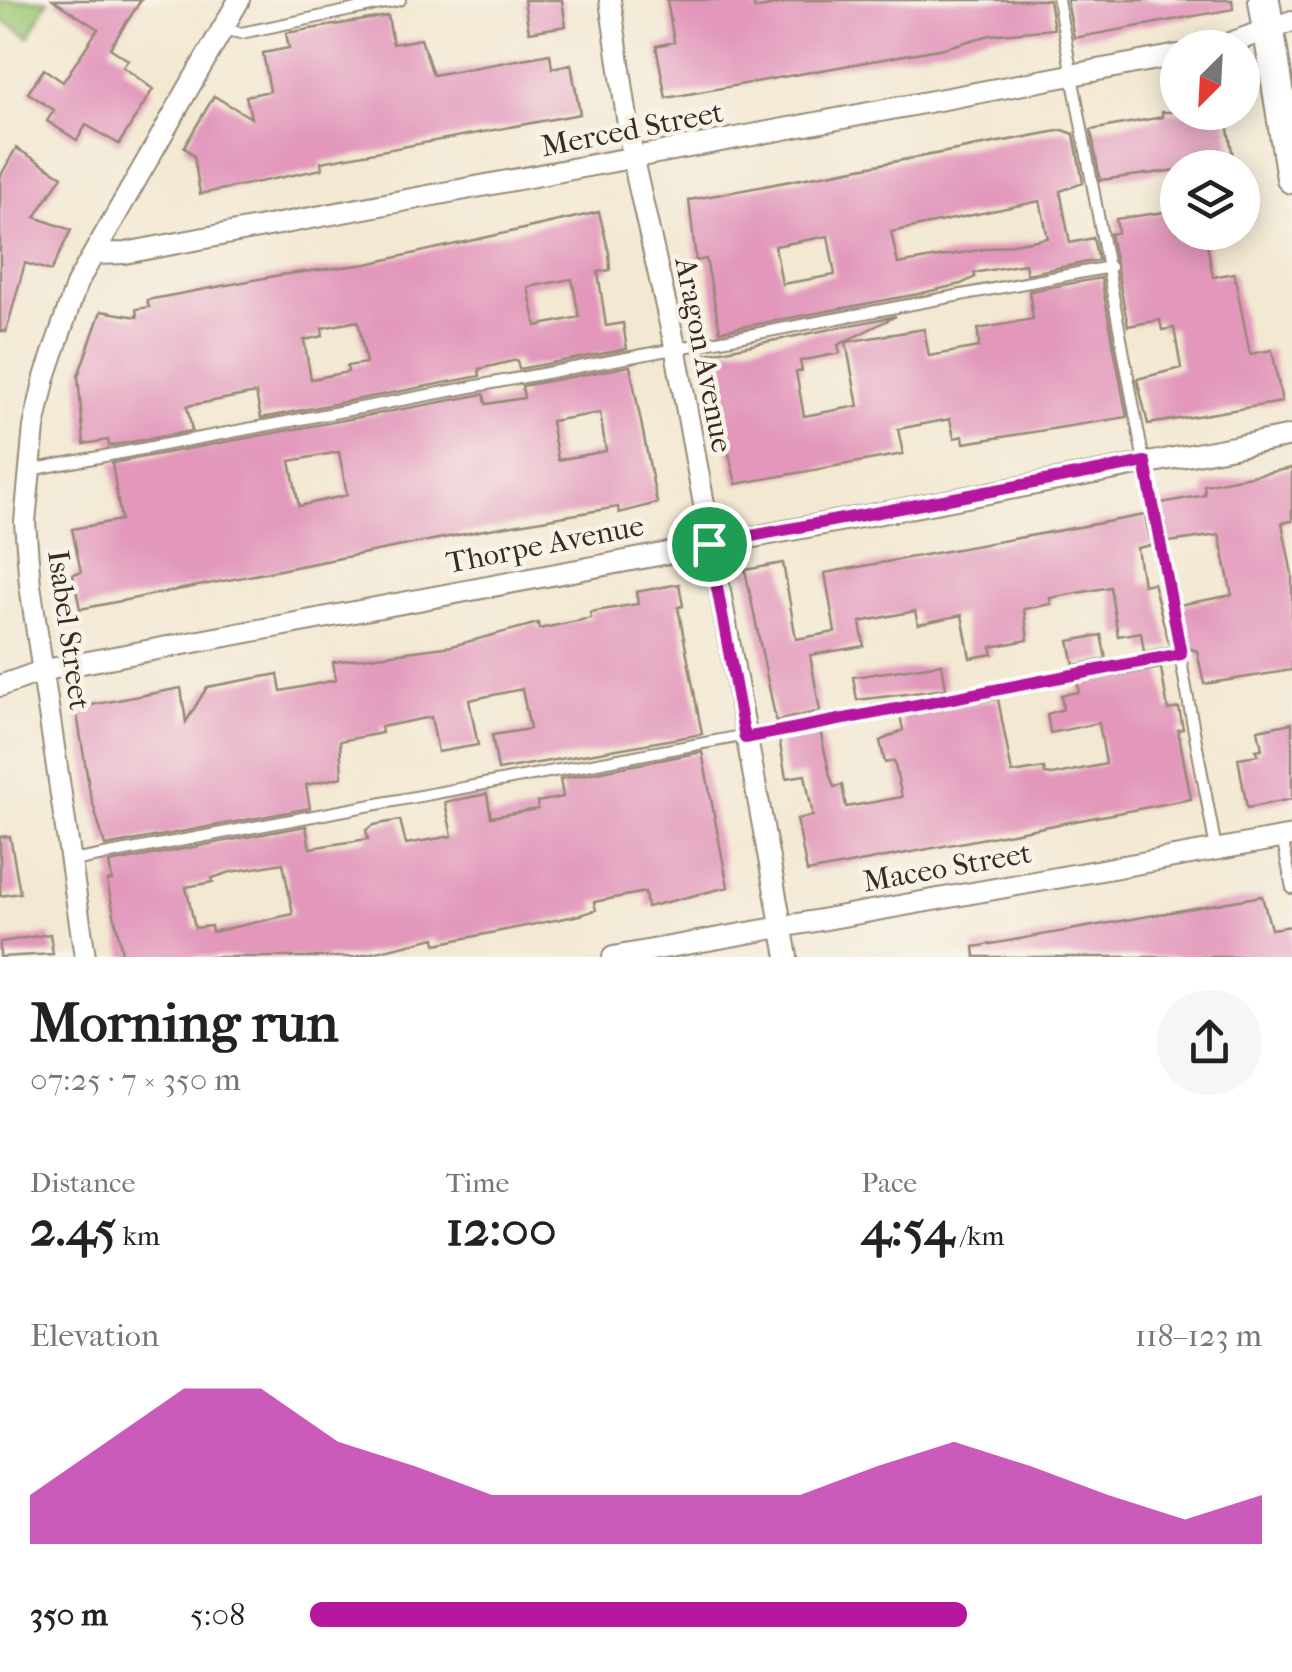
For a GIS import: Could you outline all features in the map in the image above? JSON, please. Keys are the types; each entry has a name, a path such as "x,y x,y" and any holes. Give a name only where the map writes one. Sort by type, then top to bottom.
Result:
{"street":[{"name":"Isabel Street","path":"85,957 30,586 28,471 46,377 78,283 239,0"},
{"name":"Aragon Avenue","path":"610,0 633,160 675,346 787,957"},
{"path":"1249,30 1275,16 1292,178"},
{"name":"Merced Street","path":"96,254 124,253 633,160 1160,59"},
{"name":"Thorpe Avenue","path":"0,686 44,670 1292,436"},
{"name":"Maceo Street","path":"613,957 1287,836"}],"lane":[{"path":"221,30 241,33 400,0"},
{"path":"1058,0 1216,849"},
{"path":"28,471 1110,267"},
{"path":"72,861 1181,654"},
{"path":"1287,836 1292,888"}],"green space":[{"path":"0,0 48,0 29,37 0,18"}],"building":[{"path":"53,0 141,0 110,48 128,60 123,67 153,89 119,144 86,125 77,140 47,121 54,110 28,93 44,69 63,82 98,29"},
{"path":"524,0 562,0 566,26 529,32"},
{"path":"667,0 753,0 755,9 799,0 1049,0 1054,29 990,35 944,48 666,98 656,46 674,42"},
{"path":"1067,0 1232,0 1233,9 1074,38"},
{"path":"388,16 393,44 421,39 433,75 550,54 552,68 571,64 580,114 321,162 322,169 200,194 194,156 184,147 214,96 251,118 246,96 270,91 263,53 289,48 286,33"},
{"path":"1160,117 1160,130 1228,130 1232,150 1160,150 1160,172 1100,180 1091,130"},
{"path":"1063,130 1074,134 1083,183 1060,191 1070,243 1093,238 1098,260 1027,274 1025,264 974,273 975,277 961,284 918,294 720,331 706,259 696,261 689,200","holes":["1040,201 1048,238 898,264 891,232","828,236 835,275 782,284 775,246"]},
{"path":"16,148 62,176 35,217 71,230 51,271 25,263 6,332 0,331 0,177"},
{"path":"599,212 609,253 610,270 598,272 606,326 623,323 627,349 519,369 517,360 479,369 480,376 261,418 256,393 187,406 192,431 109,446 108,440 84,444 78,376 101,311 137,317 136,309 149,307 147,300 280,275 367,264","holes":["572,279 579,317 536,326 528,287","358,321 366,363 347,366 348,372 311,379 304,340 323,336 322,328"]},
{"path":"1160,213 1160,250 1208,250 1213,277 1234,273 1250,354 1272,350 1282,402 1148,424 1137,379 1181,368 1174,328 1162,330 1160,320 1128,326 1110,234 1118,232 1116,219"},
{"path":"1101,278 1127,417 964,443 963,436 954,438 950,419 898,429 903,454 736,484 706,354 896,316 838,345 840,353 800,361 802,371 796,372 804,416 858,406 846,342 924,329 929,356 979,347 978,329 1033,319 1029,291"},
{"path":"630,366 657,503 619,513 618,507 484,530 80,609 73,574 81,572 72,529 121,520 112,463 484,394 486,404 524,398 522,386","holes":["600,413 606,451 558,460 551,421","339,452 347,495 299,506 290,461"]},
{"path":"1292,468 1292,521 1282,523 1292,574 1292,670 1204,684 1197,651 1188,648 1179,605 1232,595 1219,535 1168,542 1161,503 1205,495 1204,485"},
{"path":"1145,515 1151,545 1137,548 1143,585 1153,583 1170,647 1144,652 1141,632 1118,636 1110,587 1050,598 1051,604 1024,609 1028,640 991,647 993,654 970,658 962,615 918,624 915,611 860,622 864,646 810,655 820,711 776,721 745,570 783,563 796,639 835,632 825,573"},
{"path":"679,584 683,606 678,607 702,734 498,770 492,735 530,729 522,689 469,700 478,745 438,752 431,717 381,727 382,733 340,741 342,777 306,785 310,808 105,846 90,793 76,708 181,688 186,722 207,687 278,674 281,691 336,680 333,662 452,646 538,623 539,629 591,618 590,612 638,604 636,592"},
{"path":"1101,635 1106,659 1074,665 1069,641"},
{"path":"942,664 946,689 857,700 853,677"},
{"path":"1161,668 1168,710 1179,708 1183,729 1178,730 1191,799 807,872 797,819 813,816 805,775 786,778 779,738 820,730 830,776 834,787 842,785 846,807 902,797 894,761 885,763 880,741 903,730 900,715 998,699 1012,773 1044,768 1045,774 1052,775 1106,764 1099,723 1050,733 1047,714 1063,709 1061,695 1079,692 1077,682"},
{"path":"1292,723 1292,799 1247,808 1238,758 1258,755 1256,750 1262,749 1258,730"},
{"path":"702,752 728,887 647,907 645,892 594,902 596,910 580,915 436,944 435,938 355,957 123,957 107,881 112,880 109,863 306,826 310,848 368,839 366,830 374,825 400,820 406,844 452,836 445,802 487,794 491,817 538,809 537,802 563,797 560,779","holes":["283,863 293,914 212,932 211,926 195,928 186,887 213,882 212,878 231,872"]},
{"path":"10,836 20,893 0,896 0,837"},
{"path":"1262,896 1271,929 1292,926 1292,957 975,957 974,947"},
{"path":"50,934 53,954 0,957 0,942"}],"route":[{"path":"1145,462 1181,654 745,738 709,544 1145,462"}]}
